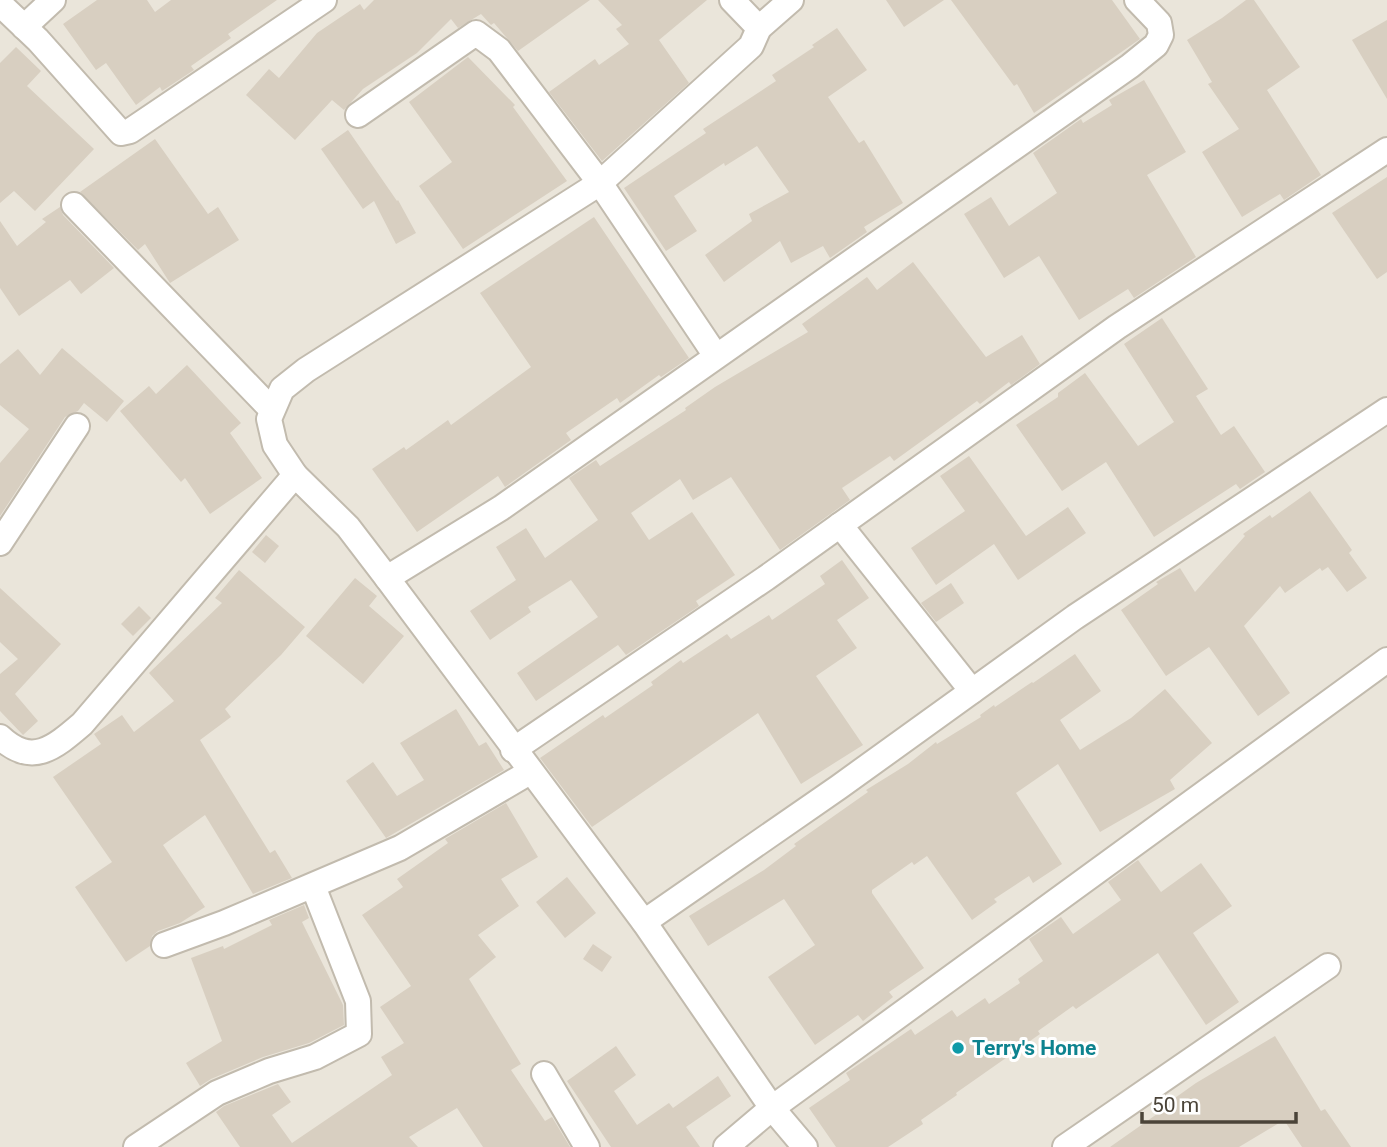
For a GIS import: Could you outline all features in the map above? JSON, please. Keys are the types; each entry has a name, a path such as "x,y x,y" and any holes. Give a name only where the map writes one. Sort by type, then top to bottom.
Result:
{"street":[{"path":"24,27 53,0"},
{"path":"0,4 121,134 130,131 324,0"},
{"path":"732,0 759,29"},
{"path":"791,0 759,29 751,46 600,183 306,370 282,389 269,419 275,445 295,475 348,527 387,578 644,922 772,1108 805,1147"},
{"path":"387,578 501,508 1130,66 1156,45 1161,35 1159,23 1137,0"},
{"path":"358,116 476,33 499,50 600,183 716,356"},
{"path":"513,750 841,524 1117,327 1387,150"},
{"path":"74,205 170,301 272,410"},
{"path":"644,922 839,787 1075,617 1387,410"},
{"path":"0,543 77,426"},
{"path":"0,737 11,746 28,752 47,751 82,724 295,475"},
{"path":"841,524 972,691"},
{"path":"726,1147 772,1108 1387,660"},
{"path":"164,945 313,887 400,848 530,772"},
{"path":"136,1147 217,1093 269,1071 316,1057 359,1034 358,1001 313,887"},
{"path":"1065,1147 1328,966"},
{"path":"544,1074 587,1147"}],"shaded area":[{"path":"0,0 1387,0 1387,1147 0,1147"}],"building":[{"path":"97,0 147,0 155,12 171,0 277,0 228,34 231,38 191,66 194,70 162,91 160,87 136,105 106,63 96,70 63,24"},
{"path":"374,0 590,0 518,51 494,23 491,25 481,14 458,28 451,19 417,53 363,89 344,110 332,100 295,140 246,95 269,69 279,78 317,33 360,4 364,10"},
{"path":"598,0 707,0 659,40 689,83 602,161 549,92 595,59 599,65 629,44 616,29 622,25"},
{"path":"886,0 944,0 904,27"},
{"path":"951,0 1112,0 1140,39 1034,113 1017,84 1014,86"},
{"path":"1246,0 1254,0 1300,67 1267,90 1321,175 1284,200 1280,194 1242,217 1202,152 1239,129 1208,84 1212,82 1187,40"},
{"path":"1387,20 1387,99 1352,40"},
{"path":"837,28 867,70 828,97 859,143 864,140 903,203 864,227 867,232 830,258 823,246 791,263 780,241 724,282 705,255 752,221 749,214 789,192 757,146 725,166 724,163 674,196 697,231 666,251 624,188 706,133 703,129 776,81 772,75"},
{"path":"16,47 41,71 27,86 94,149 35,211 14,191 0,203 0,63"},
{"path":"468,57 515,105 513,107 567,181 463,249 419,186 452,162 409,102"},
{"path":"1144,80 1186,152 1147,175 1196,257 1134,298 1128,289 1079,320 1039,256 1004,278 964,214 991,197 1009,226 1057,193 1033,153 1081,119 1083,123 1112,105 1109,100"},
{"path":"348,130 398,200 416,233 396,244 374,201 363,209 321,149"},
{"path":"155,139 208,214 218,207 239,240 170,283 145,244 138,250 80,192"},
{"path":"1387,177 1387,272 1377,279 1332,213"},
{"path":"60,207 63,215 114,268 81,294 70,280 19,316 0,288 0,221 17,246 46,222 42,219"},
{"path":"594,217 689,358 661,377 659,375 620,403 617,398 566,433 571,440 505,487 498,476 417,532 372,469 404,447 406,450 448,420 451,425 531,367 480,293"},
{"path":"913,262 986,357 1022,335 1040,364 1011,385 1009,382 980,404 977,401 894,461 890,456 842,488 850,500 780,550 731,477 693,500 680,479 631,513 649,540 692,512 735,575 696,601 699,606 626,655 618,645 536,701 517,673 598,617 571,580 528,607 531,612 490,640 470,611 516,580 496,547 526,528 545,558 598,520 569,478 596,460 600,466 686,410 685,408 715,387 808,332 802,324 867,277 877,290"},
{"path":"1162,318 1208,389 1196,396 1221,435 1234,426 1265,472 1240,489 1236,484 1154,537 1106,462 1062,491 1016,425 1058,397 1058,393 1085,373 1138,446 1174,422 1124,344"},
{"path":"62,348 124,401 107,422 84,403 78,411 65,417 0,516 0,463 29,429 0,405 0,364 18,349 40,375"},
{"path":"187,365 241,423 230,433 262,478 210,514 185,478 181,482 120,411 149,386 156,394"},
{"path":"969,456 1026,536 1068,507 1086,533 1018,580 994,544 936,585 911,548 965,511 940,476"},
{"path":"1310,491 1352,550 1349,553 1367,578 1347,592 1328,567 1322,571 1320,568 1285,593 1280,586 1244,626 1290,693 1258,716 1209,647 1166,676 1121,610 1158,584 1156,582 1180,568 1195,592 1245,536 1243,534 1270,515 1272,518"},
{"path":"266,535 279,546 265,563 252,552"},
{"path":"842,560 869,598 837,620 857,648 816,676 863,745 801,784 758,713 592,827 540,758 653,685 651,682 681,660 683,663 727,634 731,639 769,615 772,620 825,584 820,576"},
{"path":"239,570 305,627 281,655 225,709 231,717 200,740 270,853 275,850 292,878 253,894 205,815 163,845 205,907 180,923 158,931 152,936 150,946 126,962 75,887 112,862 53,777 101,744 94,734 122,715 134,732 174,701 149,673 222,603 215,598"},
{"path":"355,578 377,596 369,606 404,636 363,684 306,636"},
{"path":"951,583 964,603 936,622 921,603"},
{"path":"0,588 61,644 15,694 38,721 23,735 0,711 0,674 18,659 0,642"},
{"path":"139,606 151,618 133,636 121,624"},
{"path":"1075,654 1101,691 1060,720 1080,750 1131,718 1165,689 1212,743 1170,780 1175,789 1100,832 1058,764 1016,793 1062,864 1033,883 1029,876 994,899 997,902 972,920 927,856 914,865 912,862 872,890 924,968 889,992 893,997 863,1021 858,1015 815,1045 768,977 815,945 784,899 708,946 689,916 764,870 796,846 794,844 868,792 866,790 908,764 936,742 937,744 981,717 980,715 994,705 995,707"},
{"path":"456,709 479,746 486,742 504,770 386,838 346,781 373,762 397,796 424,780 400,743"},
{"path":"506,803 538,857 501,879 519,906 478,935 496,957 469,979 521,1064 511,1070 545,1121 552,1117 570,1147 483,1147 457,1108 409,1137 418,1147 240,1147 216,1112 224,1106 278,1084 291,1102 272,1115 292,1143 392,1075 381,1057 404,1043 380,1007 411,986 362,915 403,887 397,879 448,843 445,839"},
{"path":"1138,860 1161,892 1201,863 1232,906 1193,933 1239,1002 1206,1025 1158,953 1076,1009 1073,1006 1038,1031 1040,1034 956,1093 957,1095 921,1120 923,1124 888,1147 836,1147 809,1108 850,1080 846,1073 911,1029 915,1035 952,1010 957,1017 985,998 989,1004 1020,983 1018,979 1043,961 1029,939 1061,917 1073,934 1121,900 1108,882"},
{"path":"567,877 596,913 565,938 536,902"},
{"path":"304,905 309,918 302,922 343,1005 344,1025 309,1043 263,1057 200,1086 186,1063 222,1041 191,958 223,946 224,949 272,925 269,920"},
{"path":"593,944 612,957 602,972 583,959"},
{"path":"1275,1036 1321,1111 1325,1109 1351,1147 1302,1147 1284,1120 1239,1147 1110,1147 1196,1083"},
{"path":"616,1046 636,1075 614,1091 637,1125 669,1103 673,1108 718,1076 731,1096 686,1127 700,1147 611,1147 567,1081"}],"place":[{"name":"Terry's Home","path":"958,1048"}]}
